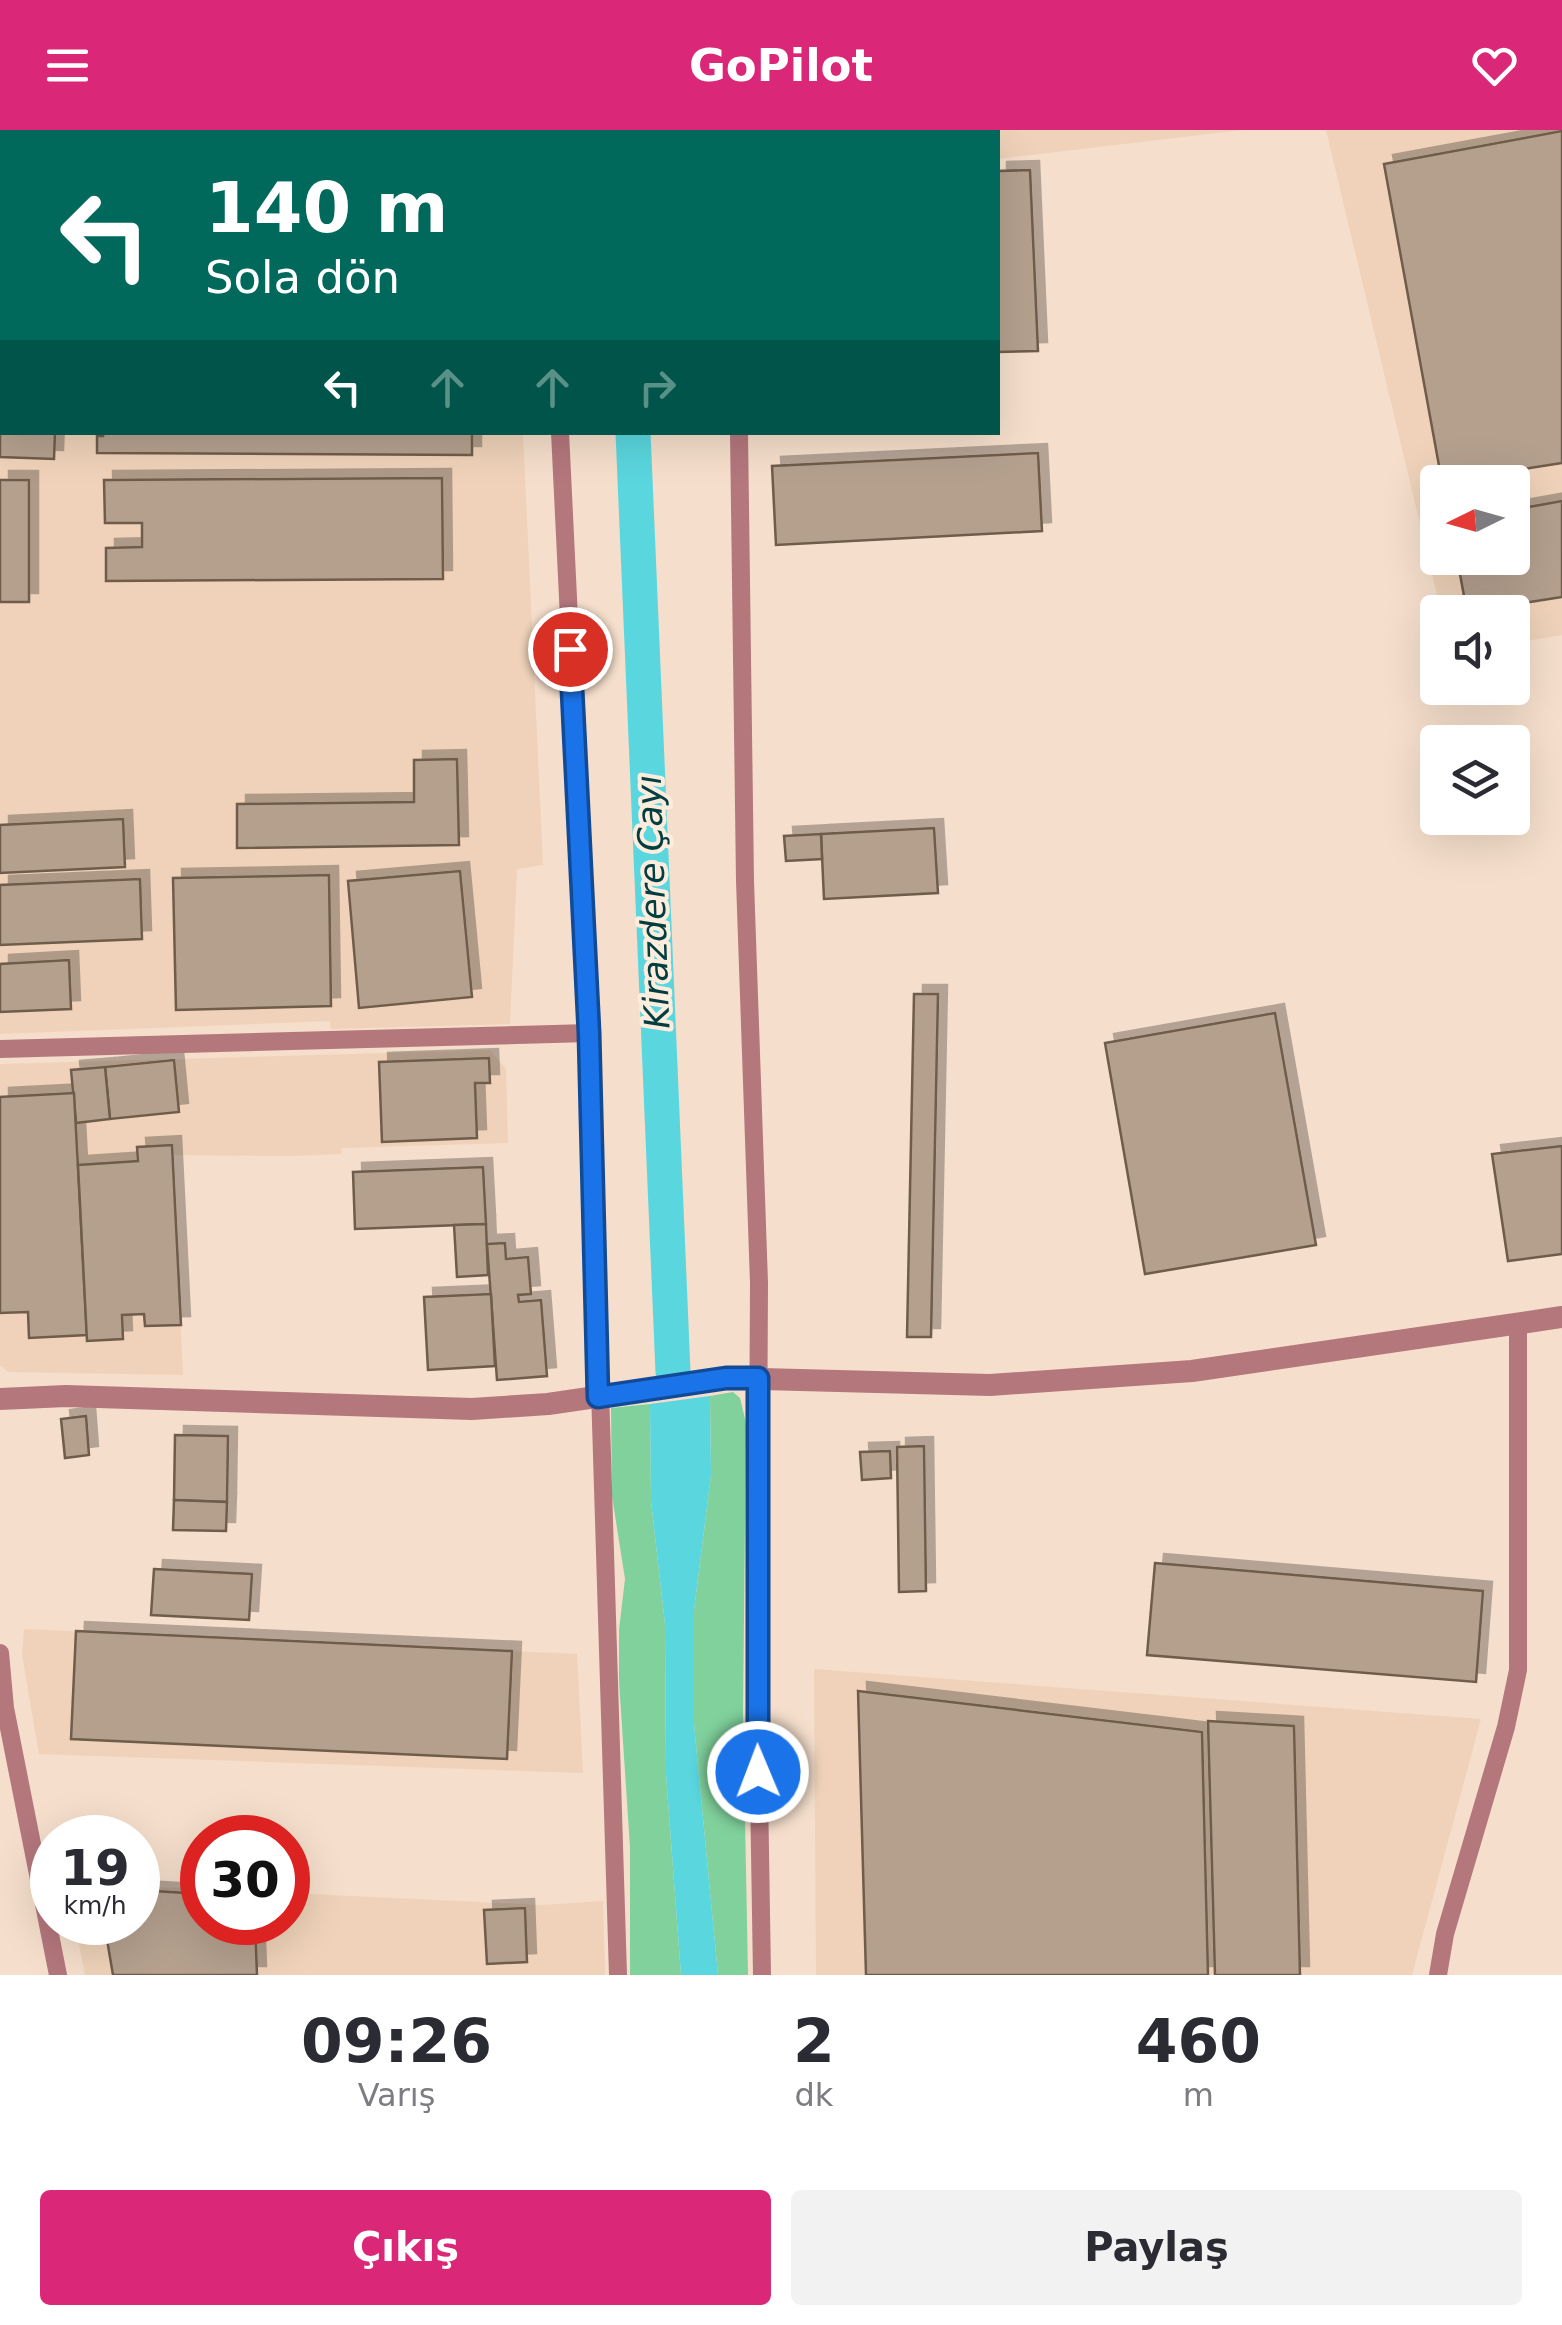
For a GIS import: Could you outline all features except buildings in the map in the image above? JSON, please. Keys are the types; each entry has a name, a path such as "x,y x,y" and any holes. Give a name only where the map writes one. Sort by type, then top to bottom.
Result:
{"street":[{"path":"560,435 589,1033 618,1975"},
{"path":"739,435 745,881 758,1283 756,1667 762,1975"},
{"path":"0,1049 589,1033"},
{"path":"0,1399 66,1396 472,1408 548,1404 726,1378 990,1385 1192,1371 1562,1317"},
{"path":"1438,1975 1518,1670 1518,1323"},
{"path":"0,1653 5,1708 58,1975"}],"shaded area":[{"path":"1000,130 1242,130 1000,159"},
{"path":"1326,130 1562,130 1562,635 1530,640 1530,595 1437,595 1432,575 1530,575 1530,465 1420,465 1420,524"},
{"path":"0,435 523,435 543,865 517,869 510,1024 331,1029 330,1021 0,1034"},
{"path":"490,1050 506,1069 508,1143 342,1148 341,1154 291,1156 173,1155 183,1375 8,1372 0,1365 0,1064"},
{"path":"24,1629 577,1654 583,1773 39,1754 22,1655"},
{"path":"814,1669 1481,1719 1412,1975 816,1975"},
{"path":"160,1887 180,1888 180,1945 310,1945 310,1894 543,1905 603,1901 605,1975 85,1975 79,1945 160,1945"}],"green space":[{"path":"733,1392 740,1398 746,1423 743,1714 748,1975 718,1975 694,1724 694,1610 711,1475 710,1396"},
{"path":"650,1404 651,1501 665,1624 666,1774 681,1975 630,1975 630,1847 619,1681 625,1579 612,1496 611,1408"}],"water":[{"path":"710,1396 711,1475 694,1610 694,1724 718,1975 681,1975 666,1774 665,1624 651,1501 650,1404"}],"waterway":[{"name":"Kirazdere Çayı","path":"633,435 673,1372"}],"route":[{"path":"570,649 589,1033 598,1397 726,1378 758,1378 758,1772"}]}
